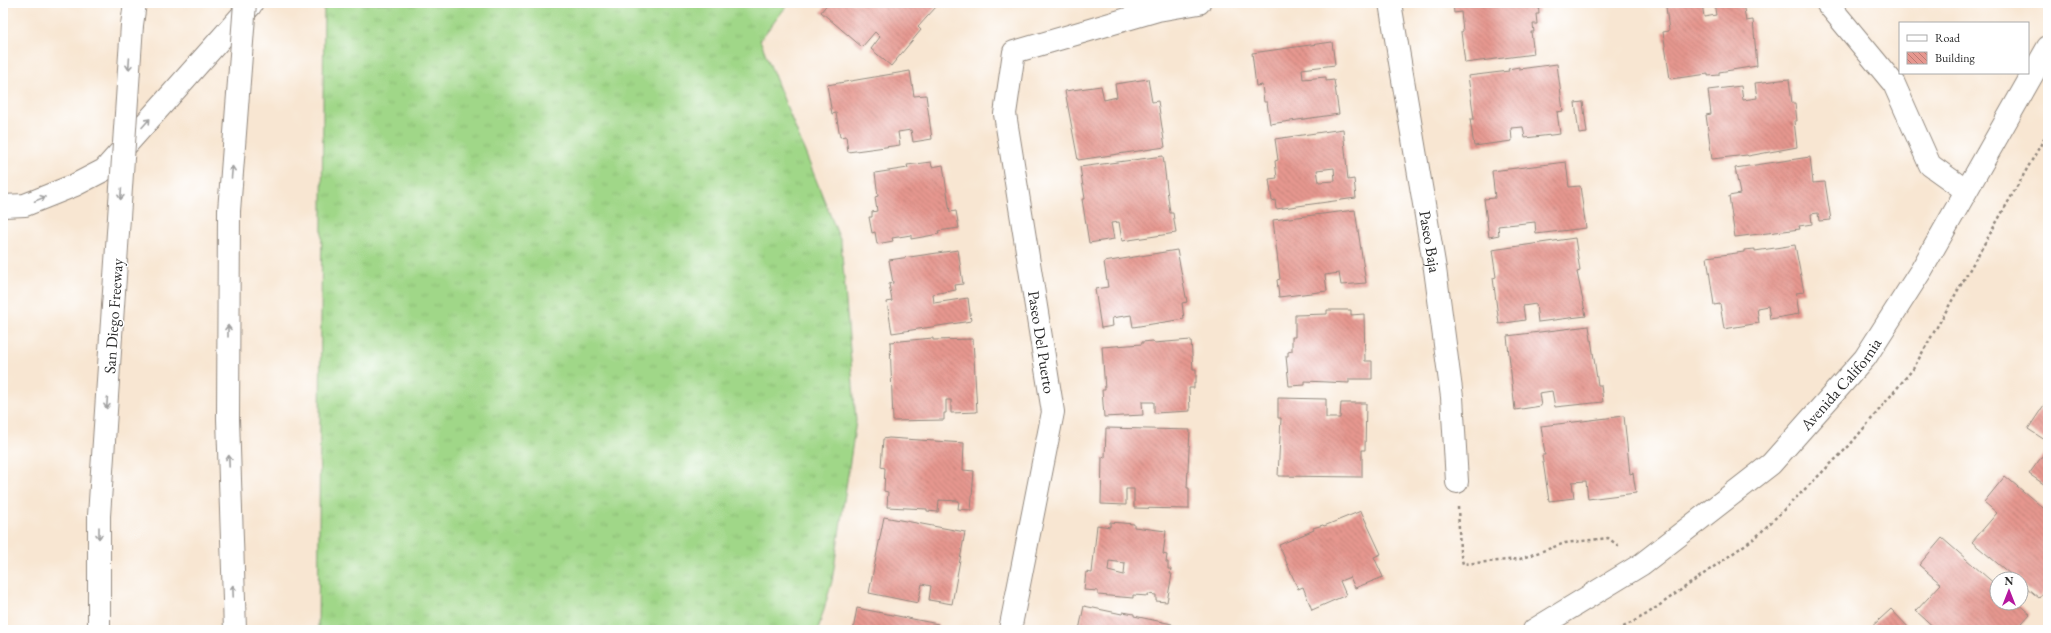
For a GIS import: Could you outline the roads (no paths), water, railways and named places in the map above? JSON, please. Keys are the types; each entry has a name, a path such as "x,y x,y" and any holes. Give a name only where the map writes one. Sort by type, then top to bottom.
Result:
{"main road":[{"name":"San Diego Freeway","path":"99,630 99,516 132,25 135,3"},
{"path":"235,630 228,419 228,211 245,3"},
{"path":"3,206 25,205 75,185 104,170 254,3"},
{"name":"Paseo Del Puerto","path":"1010,630 1053,412 1005,114 1014,52 1158,10 1199,3"},
{"name":"Paseo Baja","path":"1390,3 1435,269 1452,397 1457,482"},
{"path":"1827,3 1894,84 1930,166 1965,190"},
{"name":"Avenida California","path":"1534,630 1642,564 1771,464 1865,358 1922,269 1965,190 2048,47"}]}
